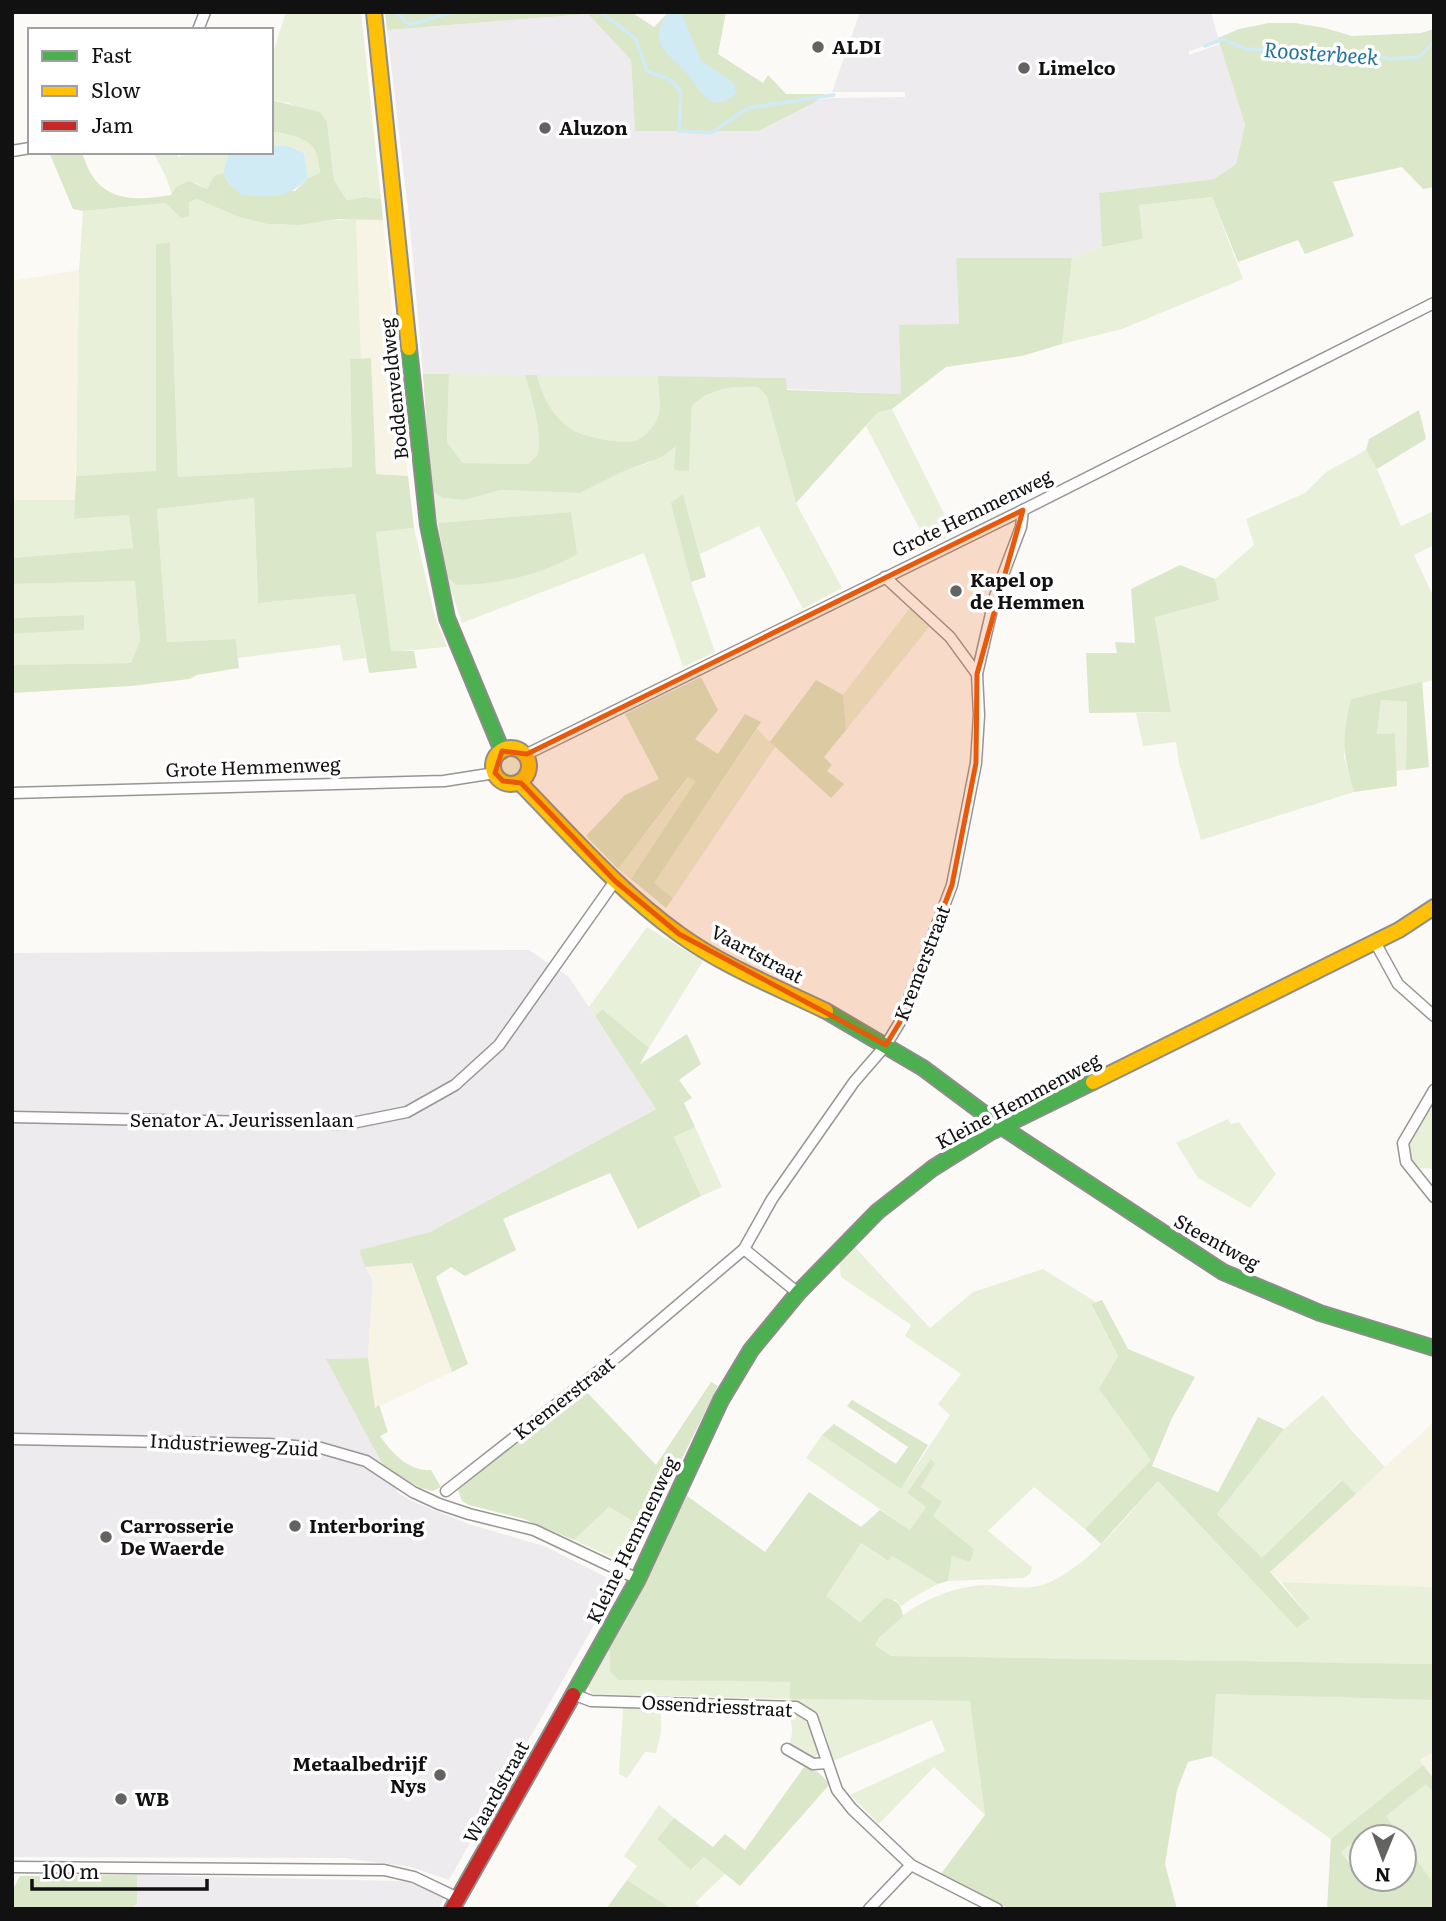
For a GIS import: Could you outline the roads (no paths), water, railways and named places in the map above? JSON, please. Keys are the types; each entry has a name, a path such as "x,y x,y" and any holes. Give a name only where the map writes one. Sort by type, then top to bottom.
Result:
{"street":[{"name":"Boddenveldweg","path":"374,12 428,526 447,618 502,751"},
{"name":"Grote Hemmenweg","path":"525,755 1023,510 1434,303"},
{"name":"Kremerstraat","path":"446,1491 618,1356 744,1250 779,1189 854,1082 886,1045 900,1022 952,885 976,763 979,715 977,674 995,596 1021,527 1023,510"},
{"path":"886,577 950,637 977,674"},
{"path":"495,773 495,758 502,751 512,748 525,755 529,770 519,782"},
{"name":"Grote Hemmenweg","path":"12,793 444,781 495,773 508,783 519,782"},
{"name":"Vaartstraat","path":"519,782 615,881 679,934 732,966 826,1011 886,1045 923,1068 1002,1127"},
{"name":"Senator A. Jeurissenlaan","path":"12,1116 347,1124 407,1112 455,1085 499,1045 615,881"},
{"name":"Kleine Hemmenweg","path":"573,1694 638,1579 692,1459 734,1375 798,1293 853,1235 892,1199 933,1168 1002,1127 1399,930 1434,907"},
{"path":"1375,942 1398,984 1434,1016"},
{"path":"1434,1090 1405,1138 1403,1150 1406,1162 1434,1197"},
{"name":"Steentweg","path":"1002,1127 1223,1272 1321,1313 1375,1332 1434,1348"},
{"path":"744,1250 798,1293"},
{"name":"Industrieweg-Zuid","path":"12,1439 269,1444 321,1448 366,1461 413,1492 439,1504 534,1530 638,1579"},
{"name":"Ossendriesstraat","path":"573,1694 591,1701 796,1707 812,1717 837,1790 852,1809 911,1865 997,1909"},
{"name":"Waardstraat","path":"455,1904 573,1694"},
{"name":"Ossendriesstraat","path":"787,1749 813,1764 827,1763"},
{"path":"869,1909 911,1865"},
{"path":"12,1867 384,1870 414,1877 455,1904"}],"water":[{"path":"679,12 701,60 734,83 736,93 728,100 718,102 708,99 663,48 659,33 661,24 668,13"},
{"path":"273,146 288,146 304,153 308,178 278,196 241,195 230,185 223,173 228,154 273,154"}],"waterway":[{"name":"Roosterbeek","path":"396,12 410,25 452,12"},
{"name":"Roosterbeek","path":"601,12 636,39 647,71 669,79 681,91 679,131 711,133 748,108 834,95"},
{"name":"Roosterbeek","path":"1205,46 1223,39 1246,49 1367,53 1390,59 1419,57 1434,42"}],"place":[{"name":"ALDI","path":"818,47"},
{"name":"Limelco","path":"1024,68"},
{"name":"Aluzon","path":"545,128"},
{"name":"Kapel op de Hemmen","path":"956,591"},
{"name":"Interboring","path":"295,1526"},
{"name":"Carrosserie De Waerde","path":"106,1537"},
{"name":"Metaalbedrijf Nys","path":"440,1775"},
{"name":"WB","path":"121,1799"}]}
